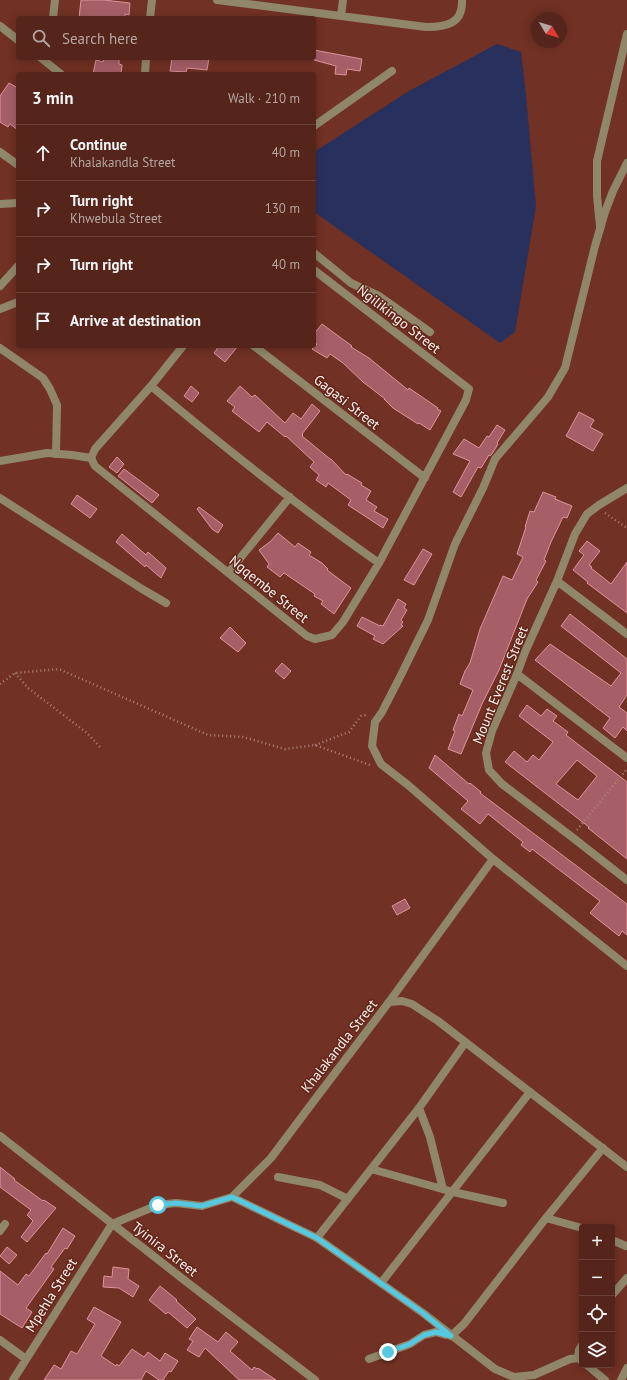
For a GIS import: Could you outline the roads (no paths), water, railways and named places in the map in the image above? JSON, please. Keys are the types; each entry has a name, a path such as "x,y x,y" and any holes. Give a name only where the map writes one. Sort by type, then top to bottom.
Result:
{"street":[{"path":"53,16 55,0"},
{"path":"150,16 152,0"},
{"path":"217,0 426,27 442,27 451,24 458,17 462,8 462,0"},
{"path":"341,16 343,0"},
{"path":"0,26 16,38"},
{"path":"600,226 597,196 597,161 627,34"},
{"path":"44,60 59,72"},
{"path":"145,72 146,60"},
{"path":"316,125 392,71"},
{"path":"0,152 16,164"},
{"path":"627,163 613,192 600,226 565,368 548,397 495,459 483,488 455,544 428,620 382,712 375,722 372,746 381,764 408,785 493,859 627,966"},
{"path":"0,204 16,203"},
{"path":"316,255 351,283 379,296 430,332"},
{"path":"0,286 16,268"},
{"name":"Ngilikingo Street","path":"316,272 469,389"},
{"path":"0,309 16,303"},
{"path":"0,348 43,378 50,389 57,405 56,454"},
{"path":"0,461 36,454 56,454 91,458 95,450 151,386 181,348"},
{"name":"Gagasi Street","path":"257,348 424,478"},
{"path":"151,386 195,423 290,497 379,563"},
{"name":"Ngqembe Street","path":"91,458 95,466 307,636 315,639 332,635 339,628 379,563 466,400 469,389"},
{"name":"Mount Everest Street","path":"627,488 587,514 575,534 557,581 488,742 486,753 489,770 502,784 572,836 627,880"},
{"path":"228,573 290,497"},
{"path":"0,498 142,590 166,603"},
{"path":"557,581 627,634"},
{"path":"517,674 627,758"},
{"path":"389,1002 493,859"},
{"name":"Khalakandla Street","path":"112,1224 158,1205 176,1203 202,1206 232,1197 271,1158 389,1002 402,1001 412,1004 438,1021 627,1167"},
{"path":"317,1238 419,1108 465,1043"},
{"path":"382,1283 530,1092"},
{"path":"419,1108 430,1137 443,1189"},
{"name":"Tyinira Street","path":"0,1136 315,1380"},
{"path":"451,1336 464,1324 546,1218 603,1148"},
{"path":"371,1169 453,1192 503,1202"},
{"path":"278,1177 320,1185 348,1199"},
{"path":"232,1197 317,1238 423,1313 494,1369 514,1377 534,1375 570,1359 579,1360"},
{"path":"546,1218 579,1227"},
{"path":"0,1232 5,1224"},
{"name":"Mpehla Street","path":"13,1380 112,1224"},
{"path":"615,1241 626,1246"},
{"path":"615,1292 627,1278"},
{"path":"369,1359 410,1344 424,1335 436,1332 451,1336"},
{"path":"0,1340 26,1359"},
{"path":"591,1368 605,1380"},
{"path":"621,1380 627,1368"}],"water":[{"path":"497,44 521,52 536,206 515,332 500,343 316,213 316,151 409,91"}]}
